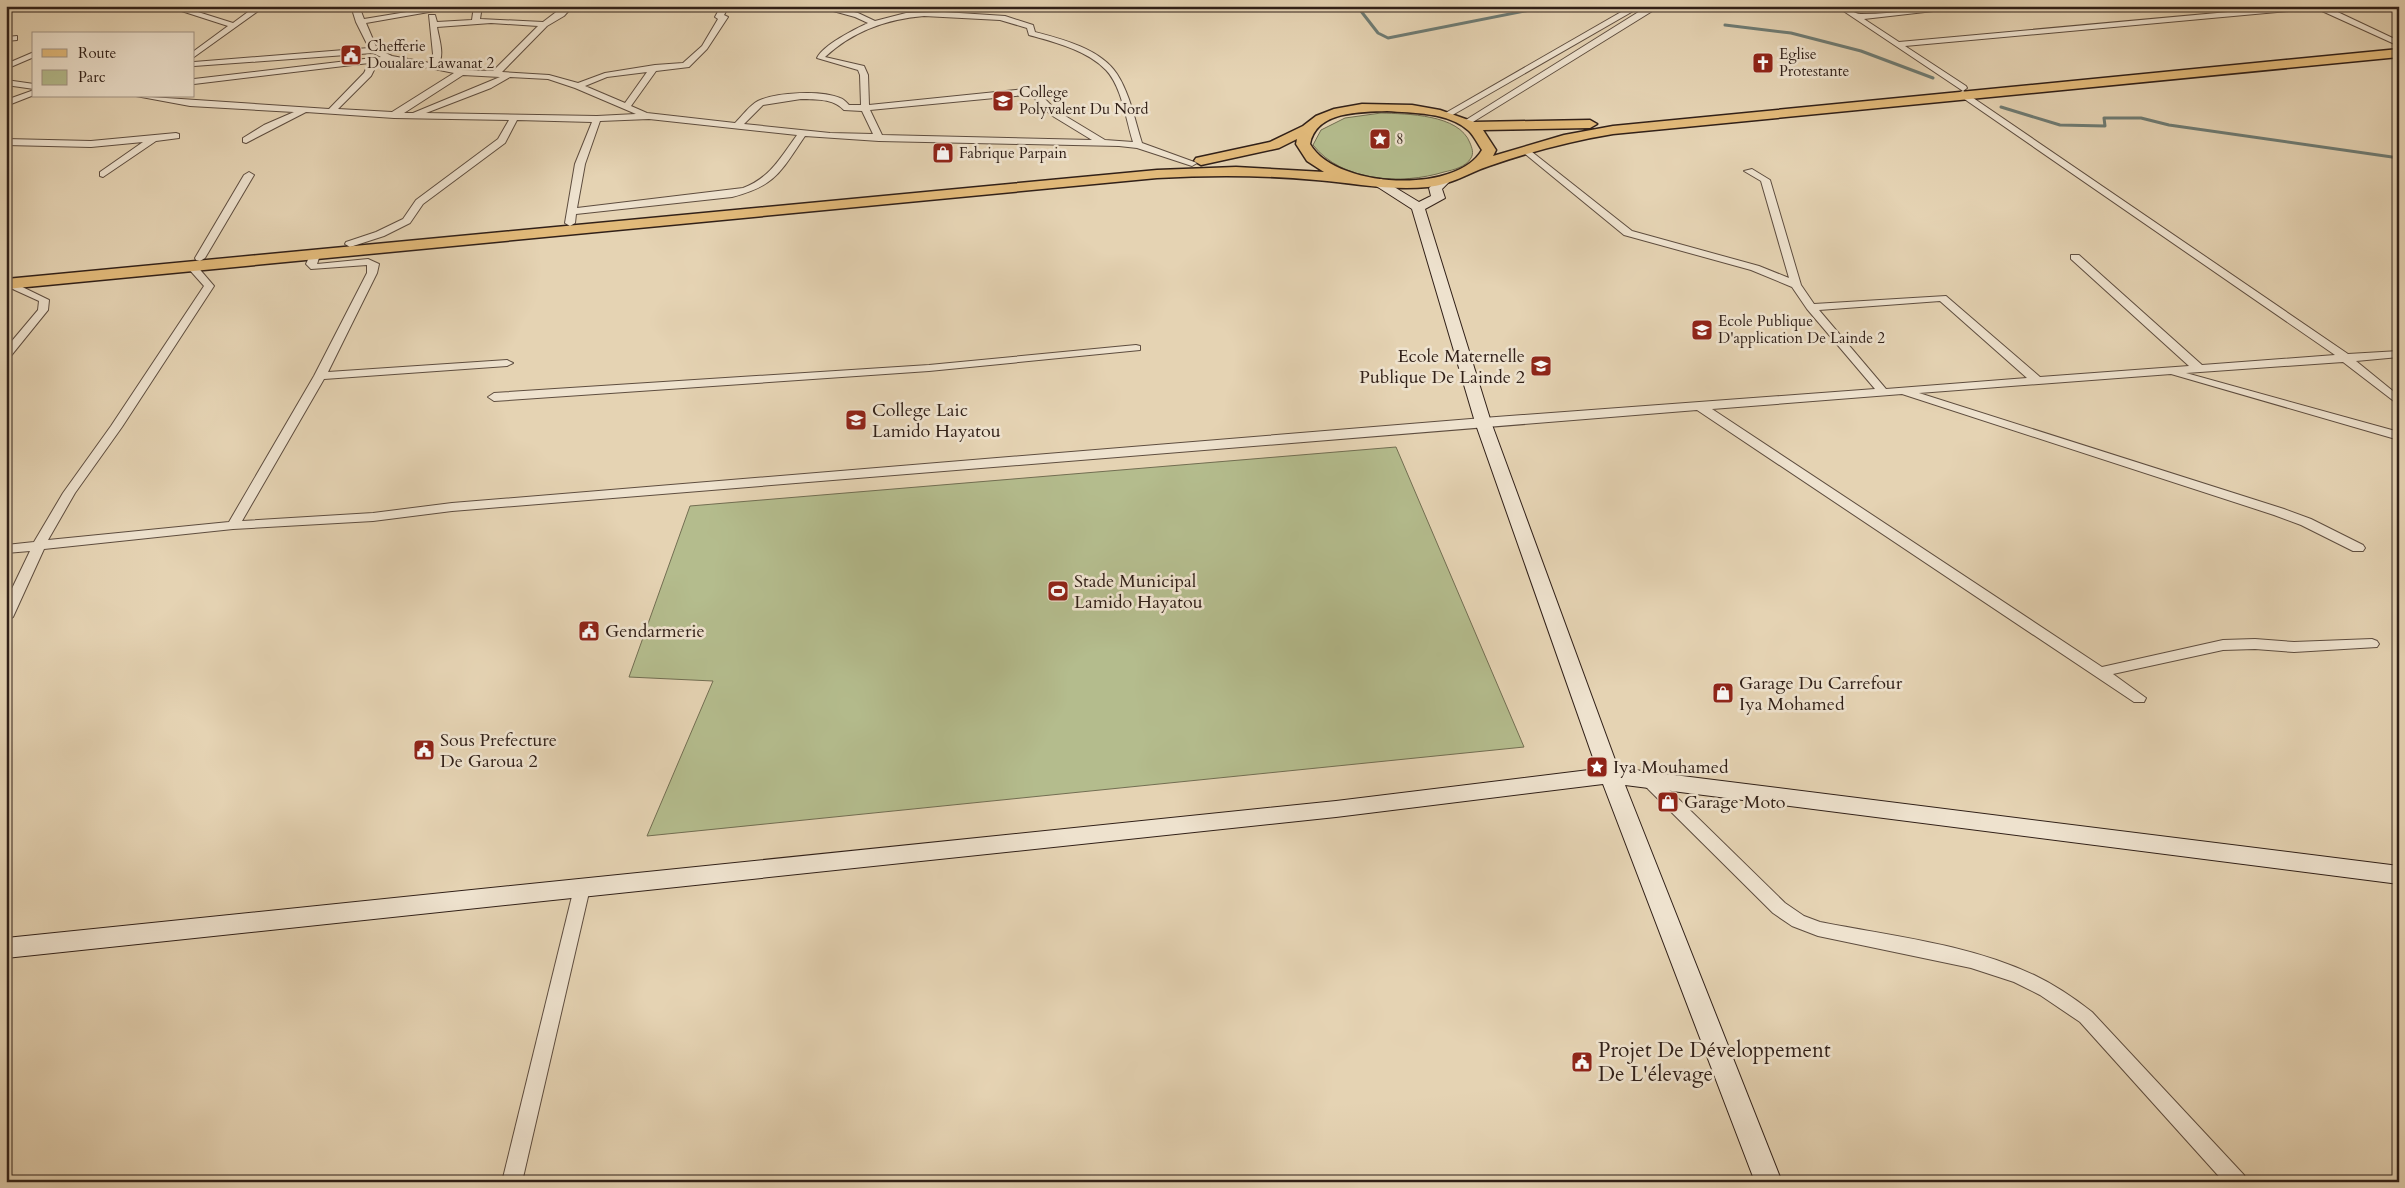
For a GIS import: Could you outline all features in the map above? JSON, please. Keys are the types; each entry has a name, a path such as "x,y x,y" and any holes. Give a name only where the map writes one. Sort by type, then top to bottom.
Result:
{"main road":[{"path":"196,263 315,255 1189,171 1277,171 1372,182 1423,183 1444,180 1466,173 1481,164 1575,136 1614,130 1963,91 2399,46"},
{"path":"8,281 196,263 571,217 1192,163 1274,144 1308,129 1320,120 1358,108 1414,108 1446,115 1469,124 1610,123 2399,53"},
{"path":"1469,124 1488,150 1481,164"},
{"path":"1308,129 1303,144 1312,159 1334,172 1372,182"}],"street":[{"path":"170,6 233,24"},
{"path":"195,54 233,24 261,6"},
{"path":"355,6 360,22 374,50"},
{"path":"360,22 429,9 459,6"},
{"path":"476,21 478,6"},
{"path":"494,74 544,24 554,19 569,6"},
{"path":"578,86 605,75 655,67 686,65 688,60 702,50 718,23 724,17 719,17 725,6"},
{"path":"819,6 858,15 874,23"},
{"path":"1446,115 1638,6"},
{"path":"1840,6 1899,44 1963,91 2346,358 2399,402"},
{"path":"1857,17 1973,6"},
{"path":"1469,124 1656,7"},
{"path":"1899,44 2311,7 2324,9 2399,46"},
{"path":"429,9 434,25 437,54 432,67"},
{"path":"878,138 865,108 864,75 861,68 821,58 822,55 842,40 874,23 919,12 1006,18 1030,28 1032,33 1078,49 1096,59 1114,73 1138,145"},
{"path":"434,25 476,21 544,24"},
{"path":"195,64 374,50 390,58 461,72 549,77 578,86 648,116"},
{"path":"6,67 32,55"},
{"path":"195,80 274,73 390,58"},
{"path":"330,112 368,74 374,60"},
{"path":"626,107 655,67"},
{"path":"394,115 461,72"},
{"path":"414,115 438,103 497,83 510,74"},
{"path":"6,82 32,87"},
{"path":"736,128 760,103 775,99 811,96 839,100 847,108 865,108 1025,92 1034,93 1054,113 1103,142"},
{"path":"6,103 32,93"},
{"path":"154,98 190,103 394,115 597,119 648,116 736,128 878,138 1103,142 1138,145 1192,163"},
{"path":"246,140 267,127 306,110"},
{"path":"350,244 380,234 407,221 419,202 502,141 515,116"},
{"path":"597,119 580,164 571,217 753,190 770,179 801,134"},
{"path":"6,142 91,144 176,136"},
{"path":"103,174 155,137"},
{"path":"1527,151 1628,234 1755,268 1796,285"},
{"path":"1749,171 1765,180 1796,285 1811,308 1883,392"},
{"path":"6,617 38,547 69,492 116,427 209,286 196,263 249,175"},
{"path":"1418,207 1438,198 1435,188 1444,180"},
{"path":"1372,182 1418,207 1483,422 1610,775 1769,1182"},
{"path":"232,525 320,376 372,273 374,264 368,262 315,267 311,264 315,255"},
{"path":"2075,257 2198,368"},
{"path":"8,281 44,300 43,310 8,349"},
{"path":"1811,308 1942,298 1948,301 2036,380"},
{"path":"494,397 929,368 1136,348"},
{"path":"6,549 232,525 372,517 462,506 1483,422 2399,354"},
{"path":"320,376 507,363"},
{"path":"2167,371 2399,436"},
{"path":"1900,391 2279,512 2306,522 2358,548"},
{"path":"1700,406 2139,698"},
{"path":"2100,672 2223,645 2300,647 2372,644"},
{"path":"6,948 1336,809 1610,775 2399,875"},
{"path":"1648,779 1727,858 1780,908 1798,921 1818,928 1964,960 2020,978 2056,995 2086,1016 2237,1182"},
{"path":"512,1182 582,888"}],"green space":[{"path":"1381,113 1418,115 1444,121 1455,126 1464,133 1470,143 1473,152 1472,156 1463,166 1451,170 1428,176 1392,179 1356,173 1340,167 1325,157 1313,145 1321,130 1345,118"},
{"name":"Stade Municipal Lamido Hayatou","path":"1396,447 1524,747 647,836 713,681 629,677 690,506"}],"waterway":[{"path":"1357,6 1378,33 1388,38 1550,6"},
{"path":"1725,25 1791,33 1861,51 1933,78"},
{"path":"2001,107 2060,125 2105,126 2104,118 2141,118 2169,125 2399,158"}],"place":[{"name":"Chefferie Doualare Lawanat 2","path":"351,55"},
{"name":"Eglise Protestante","path":"1763,63"},
{"name":"College Polyvalent Du Nord","path":"1003,101"},
{"name":"8","path":"1380,139"},
{"name":"Fabrique Parpain","path":"943,153"},
{"name":"Ecole Publique D'application De Lainde 2","path":"1702,330"},
{"name":"Ecole Maternelle Publique De Lainde 2","path":"1541,366"},
{"name":"College Laic Lamido Hayatou","path":"856,420"},
{"name":"Stade Municipal Lamido Hayatou","path":"1058,591"},
{"name":"Gendarmerie","path":"589,631"},
{"name":"Garage Du Carrefour Iya Mohamed","path":"1723,693"},
{"name":"Sous Prefecture De Garoua 2","path":"424,750"},
{"name":"Iya Mouhamed","path":"1597,767"},
{"name":"Garage Moto","path":"1668,802"},
{"name":"Projet De Développement De L'élevage","path":"1582,1062"}]}
